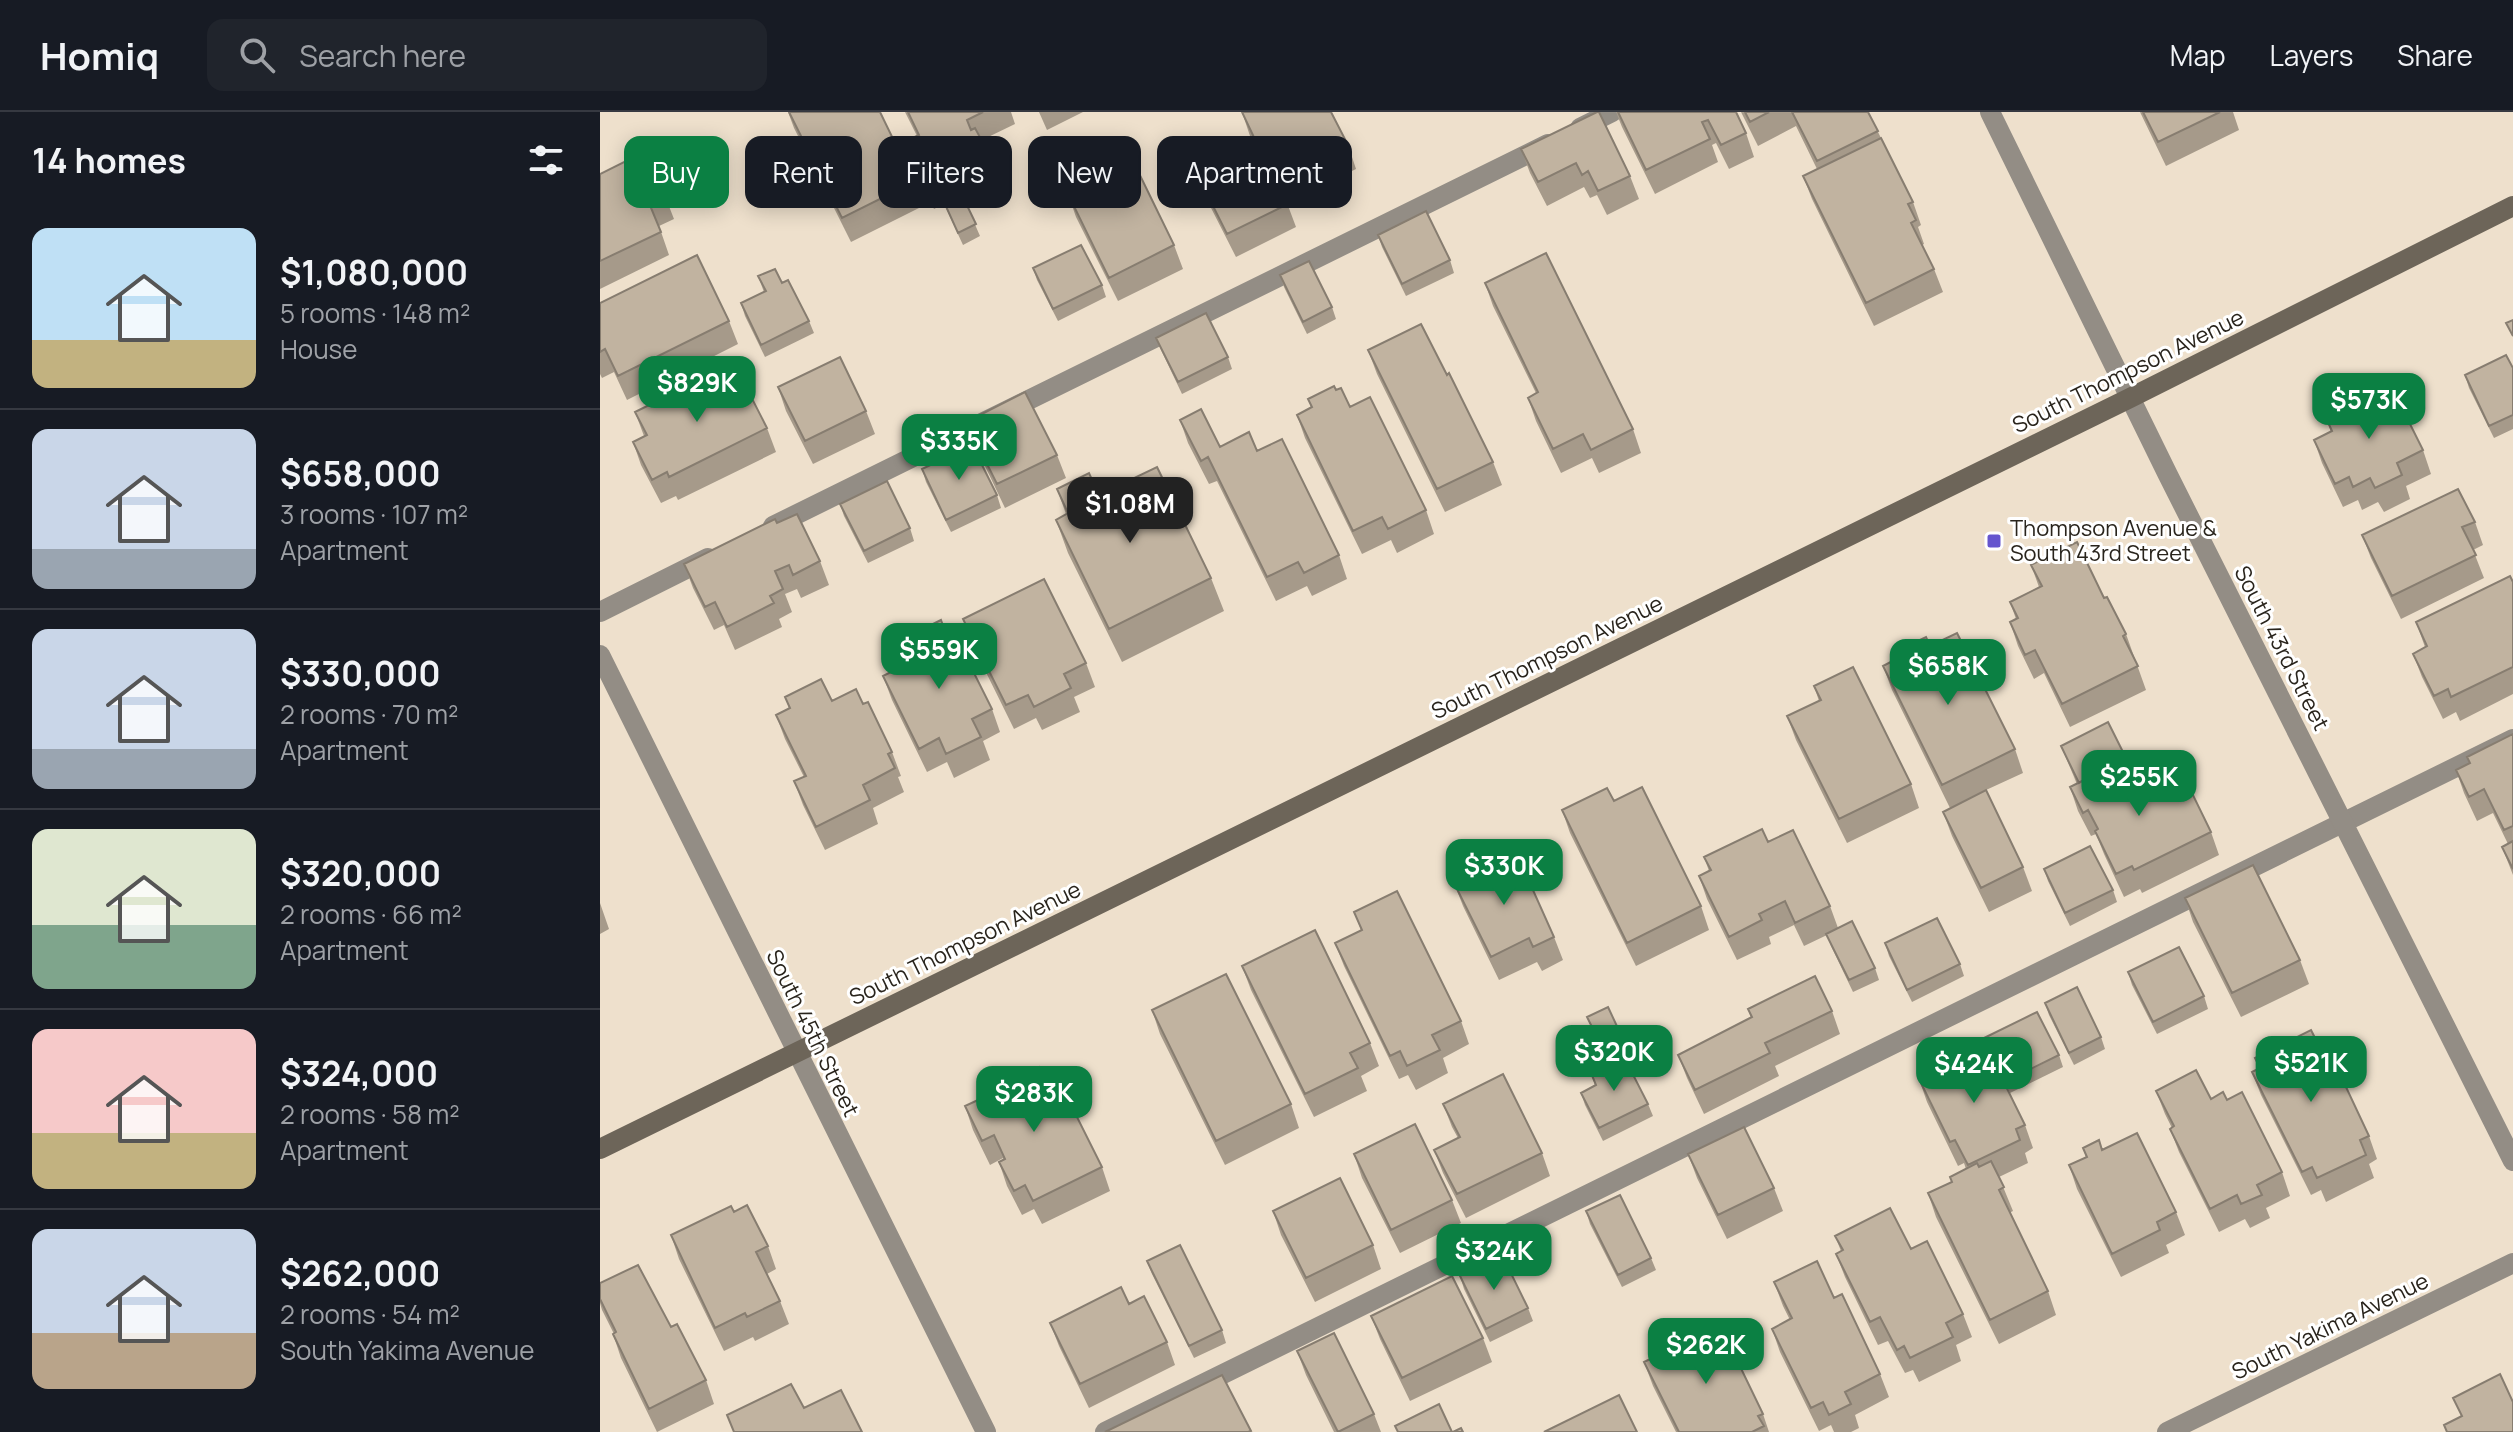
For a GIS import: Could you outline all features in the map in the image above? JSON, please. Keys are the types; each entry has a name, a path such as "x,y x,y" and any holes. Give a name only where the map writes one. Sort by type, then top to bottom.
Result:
{"main road":[{"name":"South Thompson Avenue","path":"600,1149 2130,398 2513,206"}],"street":[{"path":"760,533 1612,112"},
{"name":"South 43rd Street","path":"1990,112 2513,1161"},
{"path":"600,612 732,547"},
{"name":"South 45th Street","path":"600,655 986,1432"},
{"path":"1105,1432 2513,739"},
{"name":"South Yakima Avenue","path":"2167,1432 2513,1263"}],"building":[{"path":"789,112 880,112 892,136 878,136 878,200 862,208 862,136 801,136"},
{"path":"908,112 983,112 967,120 971,130 975,128 979,136 919,135"},
{"path":"1242,112 1331,112 1343,136 1253,136"},
{"path":"1597,112 1630,176 1598,191 1588,171 1582,175 1576,163 1538,182 1521,149"},
{"path":"1618,112 1736,112 1746,133 1721,145 1708,120 1702,122 1710,139 1646,170"},
{"path":"1745,112 1769,112 1750,122"},
{"path":"1792,112 1868,112 1878,131 1817,161"},
{"path":"2143,112 2220,112 2158,142"},
{"path":"1881,138 1913,202 1908,204 1916,220 1911,223 1934,269 1866,303 1803,176"},
{"path":"624,162 624,208 651,208 661,232 600,261 600,174"},
{"path":"1141,177 1174,245 1109,278 1075,208 1141,208"},
{"path":"837,208 862,208 842,218"},
{"path":"947,208 968,208 976,224 958,233"},
{"path":"1214,208 1280,208 1227,234"},
{"path":"1426,211 1450,260 1402,284 1378,235"},
{"path":"1081,245 1102,285 1053,309 1033,268"},
{"path":"1546,253 1633,429 1591,450 1583,434 1553,449 1528,398 1538,392 1485,283"},
{"path":"697,255 729,321 618,376 605,349 600,352 600,303"},
{"path":"1309,261 1332,307 1303,322 1280,275"},
{"path":"775,269 782,283 788,280 809,321 761,345 741,303 766,291 758,276"},
{"path":"1206,313 1228,357 1178,382 1156,338"},
{"path":"2513,320 2513,336 2506,323"},
{"path":"1421,324 1493,462 1437,489 1368,350"},
{"path":"2506,355 2513,368 2513,415 2489,426 2465,375"},
{"path":"840,357 866,411 805,441 778,387"},
{"path":"724,368 729,378 739,373 767,428 669,477 667,472 652,480 633,442 647,435 635,412"},
{"path":"1334,386 1336,390 1341,388 1350,407 1370,397 1426,510 1388,529 1382,517 1353,531 1297,415 1312,407 1308,399"},
{"path":"2391,386 2423,450 2397,463 2402,475 2375,488 2370,478 2353,487 2349,477 2335,484 2314,440 2332,431 2326,418"},
{"path":"1025,392 1057,455 997,484 966,422"},
{"path":"1201,409 1220,447 1249,432 1257,451 1282,439 1339,555 1304,573 1298,562 1267,577 1208,457 1201,461 1180,420"},
{"path":"972,445 997,495 946,520 922,469"},
{"path":"1157,467 1211,578 1109,629 1056,520 1068,513 1057,489 1089,473 1099,495"},
{"path":"887,481 910,528 864,551 840,504"},
{"path":"2458,489 2475,522 2462,527 2476,555 2392,596 2362,535"},
{"path":"797,514 820,561 793,575 789,565 775,571 783,589 770,596 774,603 727,627 715,602 705,607 684,564 775,519 777,523"},
{"path":"2077,542 2104,598 2107,597 2126,634 2123,636 2138,666 2062,704 2035,650 2025,655 2010,622 2018,618 2010,602 2042,586 2031,565"},
{"path":"2510,576 2513,582 2513,667 2451,697 2448,689 2434,696 2413,654 2427,646 2416,622"},
{"path":"1044,579 1086,663 1064,674 1071,688 1034,707 1028,695 1006,705 963,619"},
{"path":"941,620 944,628 950,625 992,709 972,719 981,737 946,754 939,738 919,749 883,676 917,659 913,648 921,644 915,633"},
{"path":"1957,633 2015,749 1942,785 1883,666 1908,653 1905,647 1926,637 1930,646"},
{"path":"1853,667 1911,784 1839,819 1787,716 1821,700 1814,686"},
{"path":"821,679 832,701 856,689 863,704 868,702 892,752 888,754 895,768 863,785 870,800 816,827 794,781 806,776 776,715 790,708 785,697"},
{"path":"2108,722 2130,766 2118,772 2114,765 2079,783 2061,746"},
{"path":"2513,734 2513,826 2504,830 2484,789 2469,797 2456,770 2470,763 2467,757"},
{"path":"2114,765 2126,789 2160,772 2173,799 2191,791 2211,832 2134,870 2132,866 2116,874 2088,810 2083,813 2070,787"},
{"path":"1642,787 1701,906 1627,943 1562,810 1607,788 1614,801"},
{"path":"1986,790 2023,867 1981,888 1943,812"},
{"path":"1762,829 1768,842 1793,830 1830,906 1795,923 1785,901 1759,914 1762,920 1729,937 1699,876 1711,870 1704,857"},
{"path":"2513,841 2513,869 2502,847"},
{"path":"2090,846 2113,890 2065,913 2044,869"},
{"path":"1509,856 1513,865 1520,861 1554,937 1533,947 1529,938 1491,957 1454,883"},
{"path":"2253,865 2300,960 2232,993 2185,898"},
{"path":"1397,891 1461,1021 1432,1035 1440,1050 1407,1066 1400,1051 1390,1056 1335,943 1362,930 1354,912"},
{"path":"1937,918 1960,964 1907,990 1885,943"},
{"path":"1852,921 1875,968 1849,980 1826,934"},
{"path":"1315,930 1370,1043 1350,1053 1358,1068 1305,1094 1242,966"},
{"path":"2179,947 2204,996 2153,1022 2128,972"},
{"path":"1226,974 1291,1104 1216,1141 1152,1010"},
{"path":"1815,976 1832,1011 1765,1043 1770,1053 1695,1090 1678,1055 1752,1017 1748,1009"},
{"path":"2077,987 2101,1037 2069,1053 2045,1003"},
{"path":"1608,1007 1622,1037 1602,1047 1587,1017"},
{"path":"2037,1012 2059,1055 2006,1081 1984,1038"},
{"path":"2311,1030 2317,1042 2323,1038 2369,1136 2360,1140 2366,1155 2317,1178 2312,1167 2302,1172 2252,1072 2260,1068 2255,1058"},
{"path":"1986,1046 2025,1125 2016,1129 2020,1140 1968,1165 1955,1140 1950,1142 1919,1079"},
{"path":"1624,1057 1648,1104 1599,1128 1581,1093 1596,1085 1591,1073"},
{"path":"1039,1067 1056,1100 1066,1095 1102,1167 1033,1201 1025,1185 1014,1191 999,1162 1005,1159 994,1135 982,1141 965,1106 991,1094 985,1083 1010,1071 1014,1080"},
{"path":"2196,1070 2211,1099 2223,1092 2227,1100 2242,1092 2282,1172 2257,1185 2262,1195 2241,1204 2237,1195 2210,1209 2170,1129 2174,1126 2156,1091"},
{"path":"1503,1074 1542,1153 1457,1194 1434,1150 1460,1137 1443,1104"},
{"path":"1415,1124 1452,1200 1391,1230 1354,1154"},
{"path":"1744,1127 1774,1188 1718,1215 1688,1154"},
{"path":"2137,1133 2176,1212 2157,1222 2160,1230 2112,1254 2069,1165 2087,1157 2083,1148 2099,1140 2102,1150"},
{"path":"1991,1161 2004,1187 1999,1190 2048,1291 1990,1320 1928,1193 1952,1182 1950,1177 1977,1163 1979,1167"},
{"path":"1340,1178 1373,1245 1306,1278 1273,1211"},
{"path":"1620,1195 1651,1258 1618,1275 1586,1211"},
{"path":"747,1205 768,1246 756,1252 780,1301 715,1328 671,1235 731,1206 734,1212"},
{"path":"1890,1208 1911,1249 1927,1241 1963,1314 1946,1323 1953,1337 1910,1358 1904,1346 1897,1350 1880,1317 1870,1322 1836,1254 1843,1250 1835,1236"},
{"path":"1180,1245 1222,1330 1189,1346 1147,1261"},
{"path":"1502,1255 1528,1308 1486,1329 1460,1276"},
{"path":"1817,1261 1834,1298 1842,1294 1880,1374 1845,1392 1851,1404 1829,1415 1823,1402 1811,1408 1772,1329 1792,1318 1774,1282"},
{"path":"638,1265 671,1327 677,1324 706,1380 649,1409 600,1299 600,1283"},
{"path":"1452,1276 1483,1338 1402,1378 1371,1316"},
{"path":"1121,1287 1129,1304 1144,1296 1167,1342 1080,1384 1050,1323"},
{"path":"1720,1325 1763,1414 1758,1416 1764,1426 1752,1432 1679,1432 1644,1362"},
{"path":"1334,1333 1374,1414 1338,1432 1297,1351"},
{"path":"2500,1374 2513,1402 2513,1432 2447,1432 2444,1425 2462,1416 2453,1398"},
{"path":"1222,1375 1251,1431 1105,1432"},
{"path":"791,1384 804,1408 841,1390 862,1432 734,1432 727,1415"},
{"path":"1619,1395 1637,1432 1544,1432"},
{"path":"1439,1404 1452,1432 1398,1432 1395,1426"}],"place":[{"name":"Thompson Avenue & South 43rd Street","path":"1994,541"}]}
